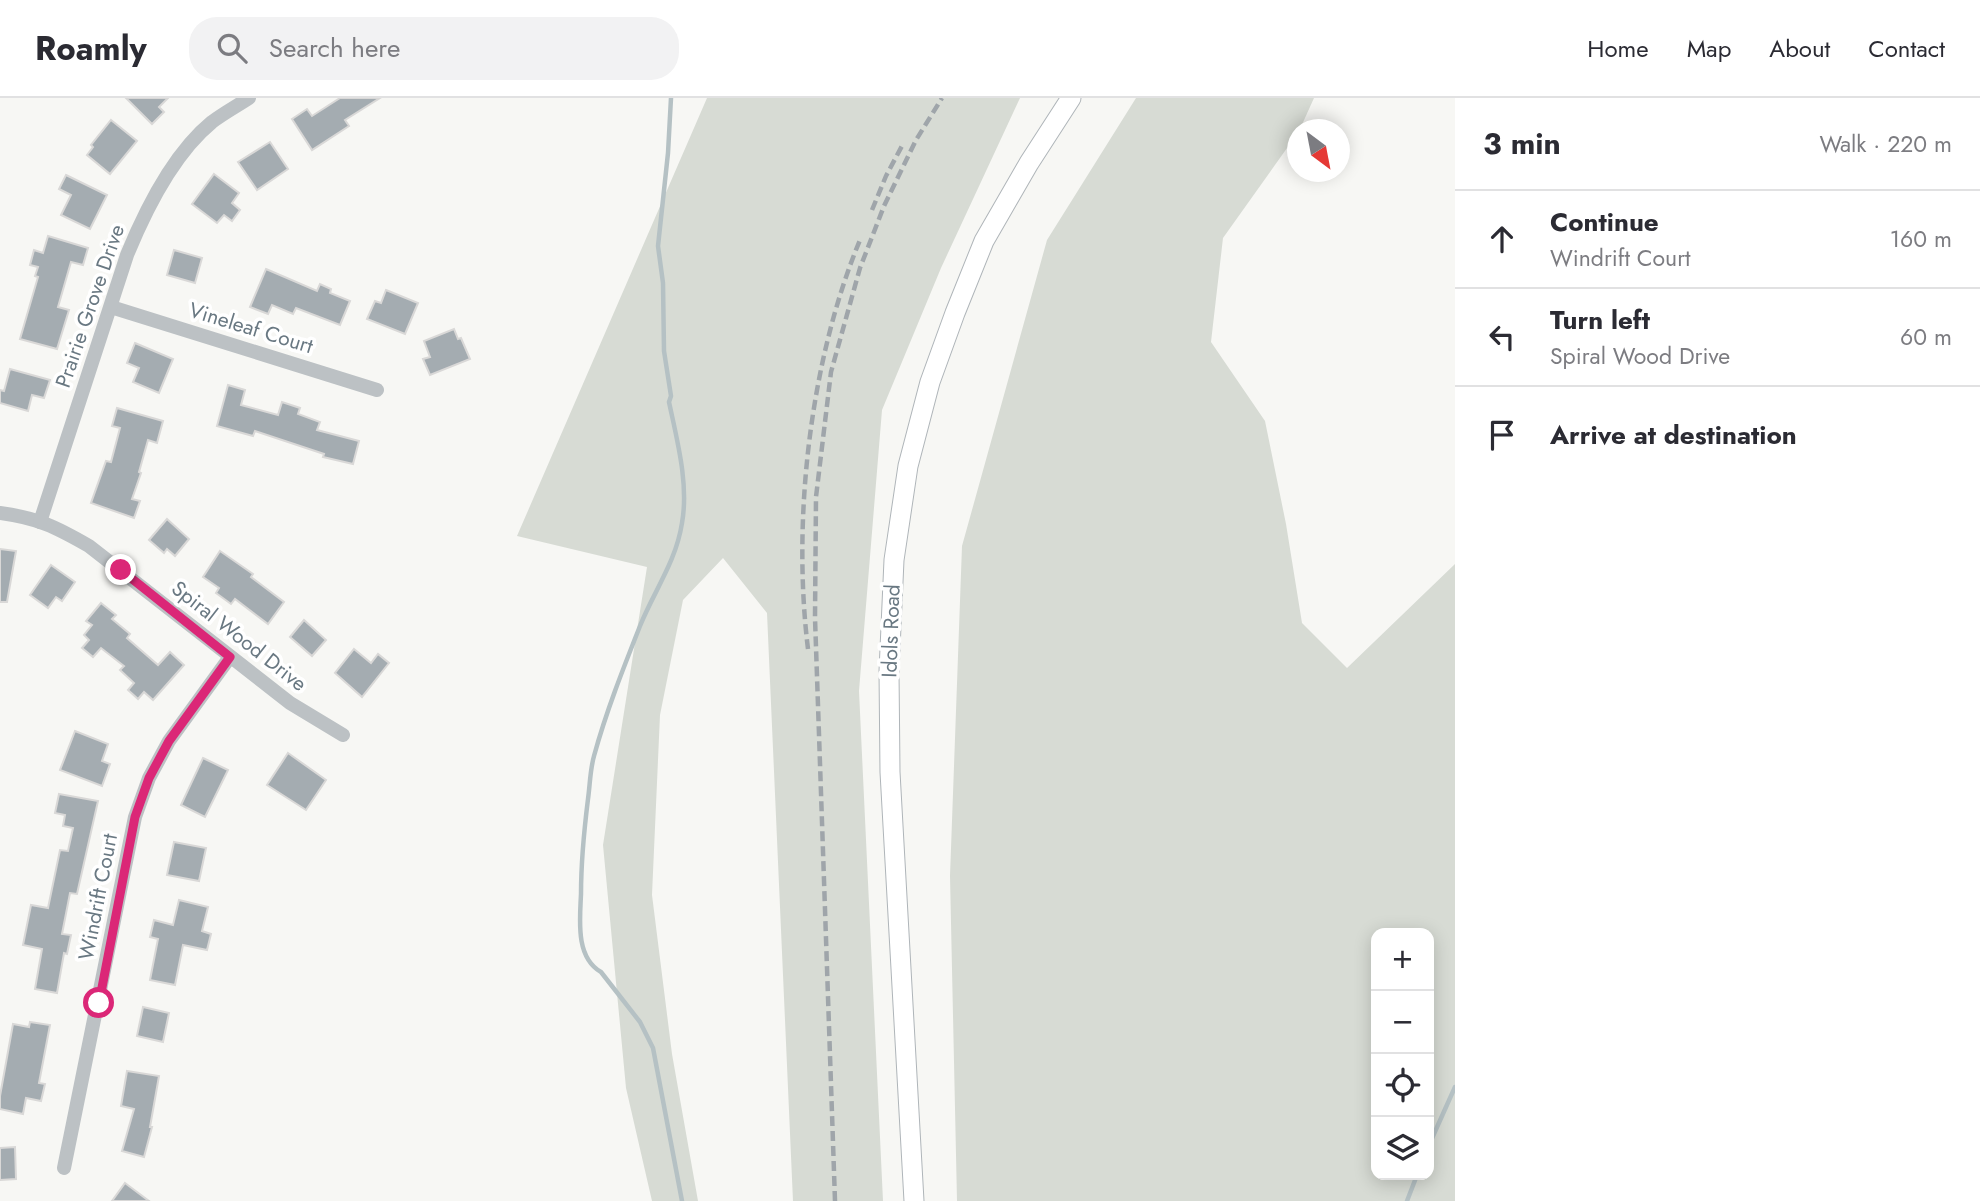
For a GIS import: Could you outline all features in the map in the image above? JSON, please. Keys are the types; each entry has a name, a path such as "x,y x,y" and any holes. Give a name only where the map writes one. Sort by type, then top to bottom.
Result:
{"main road":[{"name":"Idols Road","path":"914,1201 890,772 889,671 894,560 908,466 930,382 955,313 984,242 1029,163 1071,98"}],"street":[{"name":"Prairie Grove Drive","path":"40,522 127,255 142,218 164,181 211,123 249,98"},
{"name":"Vineleaf Court","path":"111,307 377,390"},
{"name":"Spiral Wood Drive","path":"0,513 56,526 89,547 290,703 343,735"},
{"name":"Windrift Court","path":"64,1168 135,817 149,778 169,741 230,657"}],"shaded area":[{"path":"707,98 1020,98 941,268 882,410 859,691 883,1201 793,1201 767,613 723,558 683,600 660,715 652,895 672,1054 698,1201 652,1201 626,1088 603,845 647,567 517,536"},
{"path":"1136,98 1314,98 1305,119 1287,119 1287,148 1223,238 1211,342 1265,421 1302,623 1347,668 1455,564 1455,1201 957,1201 950,876 962,546 1047,240"}],"building":[{"path":"126,98 168,98 159,107 164,112 152,124"},
{"path":"340,98 380,98 345,120 349,126 312,150 292,119 307,109 312,116"},
{"path":"111,120 137,141 110,174 87,155 93,147 91,145"},
{"path":"270,142 288,169 257,190 238,162"},
{"path":"214,174 239,193 232,203 240,210 232,221 224,215 217,223 192,204"},
{"path":"66,175 107,195 90,229 61,215 71,195 59,189"},
{"path":"48,236 88,248 83,265 71,262 58,307 69,310 57,349 20,339 38,277 35,276 38,267 30,265 34,250 43,253"},
{"path":"174,250 202,258 195,283 167,275"},
{"path":"266,269 317,291 320,284 331,289 330,293 350,301 340,325 296,308 293,314 272,305 268,314 250,307"},
{"path":"386,290 418,303 405,334 367,319 375,301 381,303"},
{"path":"454,329 470,359 430,375 423,359 430,357 424,341"},
{"path":"135,343 173,359 159,393 133,382 139,368 127,363"},
{"path":"10,369 50,380 44,398 32,395 28,411 0,403 0,390 4,391"},
{"path":"228,385 245,390 241,405 278,415 282,402 300,408 298,414 320,422 317,430 359,441 353,464 323,457 324,454 255,431 253,436 217,426"},
{"path":"117,408 163,421 157,443 148,440 132,499 140,501 134,518 91,503 106,461 111,462 120,428 112,426"},
{"path":"167,519 189,539 175,556 167,549 164,553 149,540"},
{"path":"0,549 16,551 7,602 0,602"},
{"path":"220,551 253,574 251,577 284,602 268,624 235,599 231,604 216,593 219,588 203,577"},
{"path":"51,565 75,582 62,601 56,597 48,608 30,595"},
{"path":"101,603 116,615 112,619 130,634 127,638 158,665 170,652 184,665 153,700 144,692 138,699 128,690 134,683 120,670 124,666 101,648 93,657 82,648 89,640 84,635 92,625 86,621"},
{"path":"304,620 326,640 312,656 290,637"},
{"path":"354,649 371,663 378,654 389,663 362,697 335,673"},
{"path":"75,731 108,744 102,761 110,764 102,786 60,770"},
{"path":"288,753 326,780 306,810 267,785"},
{"path":"203,758 228,770 205,817 181,805"},
{"path":"59,794 98,801 77,894 70,893 62,934 71,935 67,954 64,953 57,993 35,989 42,949 23,945 31,905 48,908 60,850 68,851 73,828 63,826 65,815 55,813"},
{"path":"174,842 206,848 199,881 167,875"},
{"path":"179,900 208,907 202,931 211,934 207,950 183,945 175,985 150,980 158,939 150,937 154,920 173,925"},
{"path":"143,1007 169,1013 163,1042 137,1036"},
{"path":"30,1022 50,1025 39,1083 45,1084 41,1101 26,1098 23,1114 0,1109 0,1096 13,1024 29,1027"},
{"path":"127,1071 159,1076 152,1127 144,1157 122,1151 134,1109 121,1106"},
{"path":"15,1147 16,1179 0,1180 0,1148"},
{"path":"125,1183 149,1201 112,1201"}],"waterway":[{"path":"671,98 658,246 663,283 664,351 671,396 669,402 681,462 684,508 675,551 627,658 593,761 583,846 580,926 587,957 640,1022 653,1048 682,1201"},
{"path":"1434,1134 1455,1087"},
{"path":"1407,1201 1415,1180"}],"railway":[{"path":"835,1201 815,618 816,497 831,372 860,268 884,206 916,140 942,98"},
{"path":"872,210 903,144"},
{"path":"808,649 802,548 809,441 829,336 860,240"}],"route":[{"path":"99,1003 135,817 149,778 169,741 230,657 121,570"}]}
